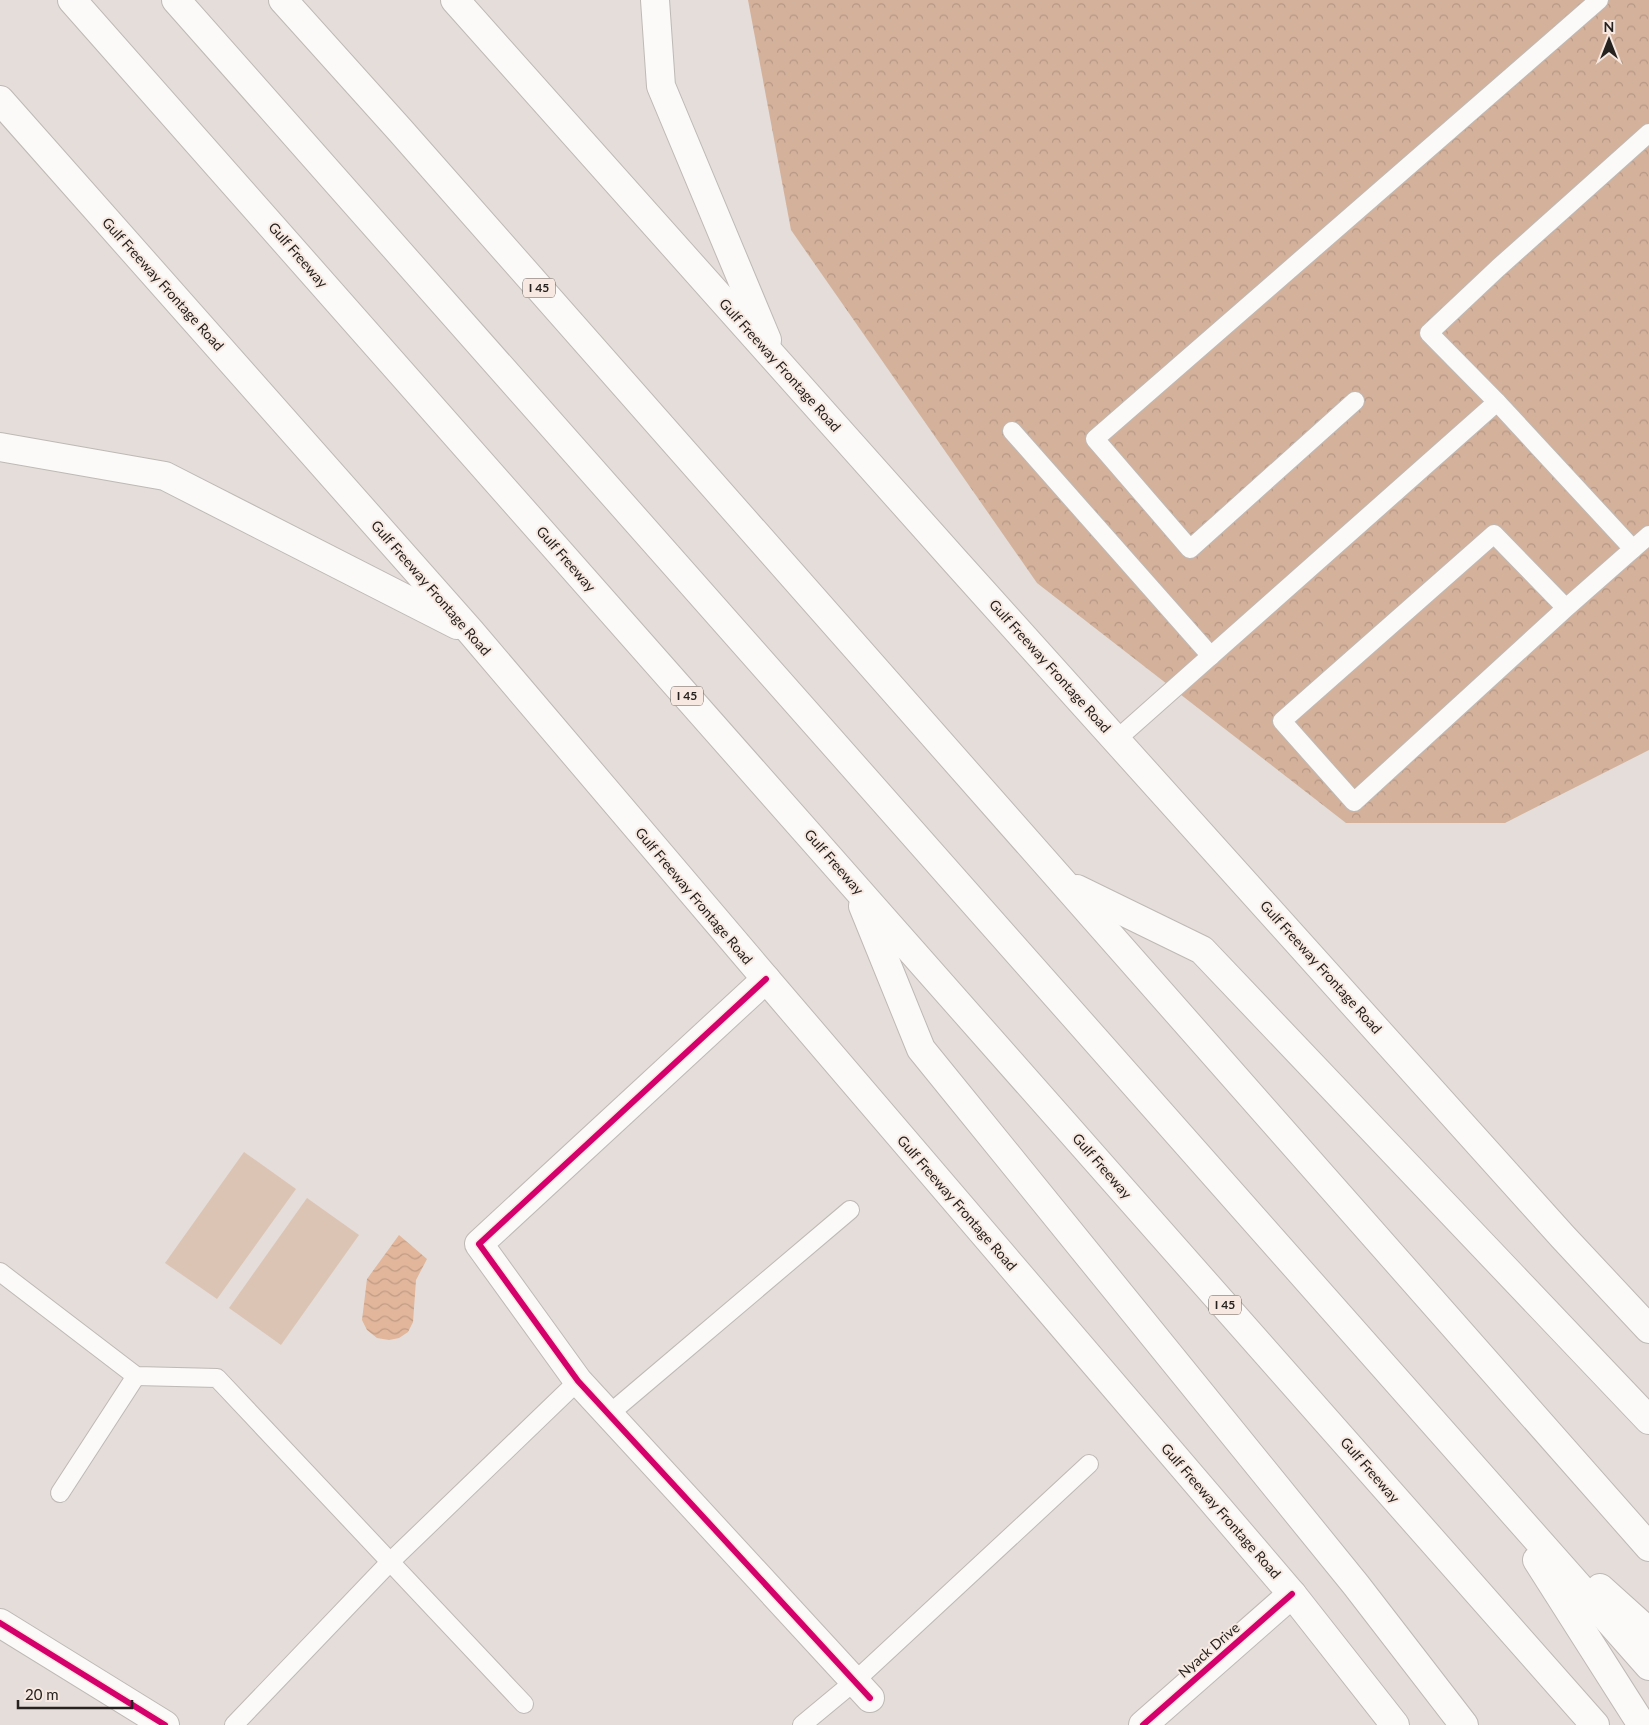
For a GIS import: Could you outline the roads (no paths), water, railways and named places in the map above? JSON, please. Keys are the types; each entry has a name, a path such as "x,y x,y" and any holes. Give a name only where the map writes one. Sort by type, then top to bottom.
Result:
{"main road":[{"name":"Gulf Freeway","path":"72,0 1595,1725"},
{"path":"176,0 1649,1666"},
{"name":"I 45","path":"283,0 399,128 779,562 1649,1547"},
{"name":"Gulf Freeway Frontage Road","path":"455,0 1116,740 1563,1237 1649,1329"},
{"path":"655,0 661,86 776,360"},
{"name":"Gulf Freeway Frontage Road","path":"0,100 471,632 1292,1594 1395,1725"},
{"path":"0,447 166,476 471,632"},
{"path":"1064,883 1202,950 1649,1420"},
{"path":"855,886 921,1049 1350,1577 1464,1725"},
{"path":"766,979 479,1244 578,1381 863,1689"},
{"path":"1490,1488 1649,1632"},
{"path":"1490,1488 1642,1725"},
{"name":"Nyack Drive","path":"1143,1725 1292,1594"},
{"path":"0,1623 165,1725"}],"lane":[{"path":"1355,401 1190,549 1095,439 1599,0"},
{"path":"1633,549 1429,333 1498,268 1649,133"},
{"path":"1116,740 1496,402"},
{"path":"1012,431 1211,656"},
{"path":"1566,608 1494,534 1282,721 1354,802 1566,608 1649,535"},
{"path":"608,1414 850,1210"},
{"path":"0,1272 136,1376 217,1378 524,1704"},
{"path":"60,1493 136,1376"},
{"path":"234,1725 390,1562 578,1381"},
{"path":"802,1725 863,1689 1089,1464"}],"water":[{"path":"399,1235 427,1259 416,1280 413,1322 408,1332 399,1338 389,1340 377,1338 367,1330 362,1320 367,1279"}]}
